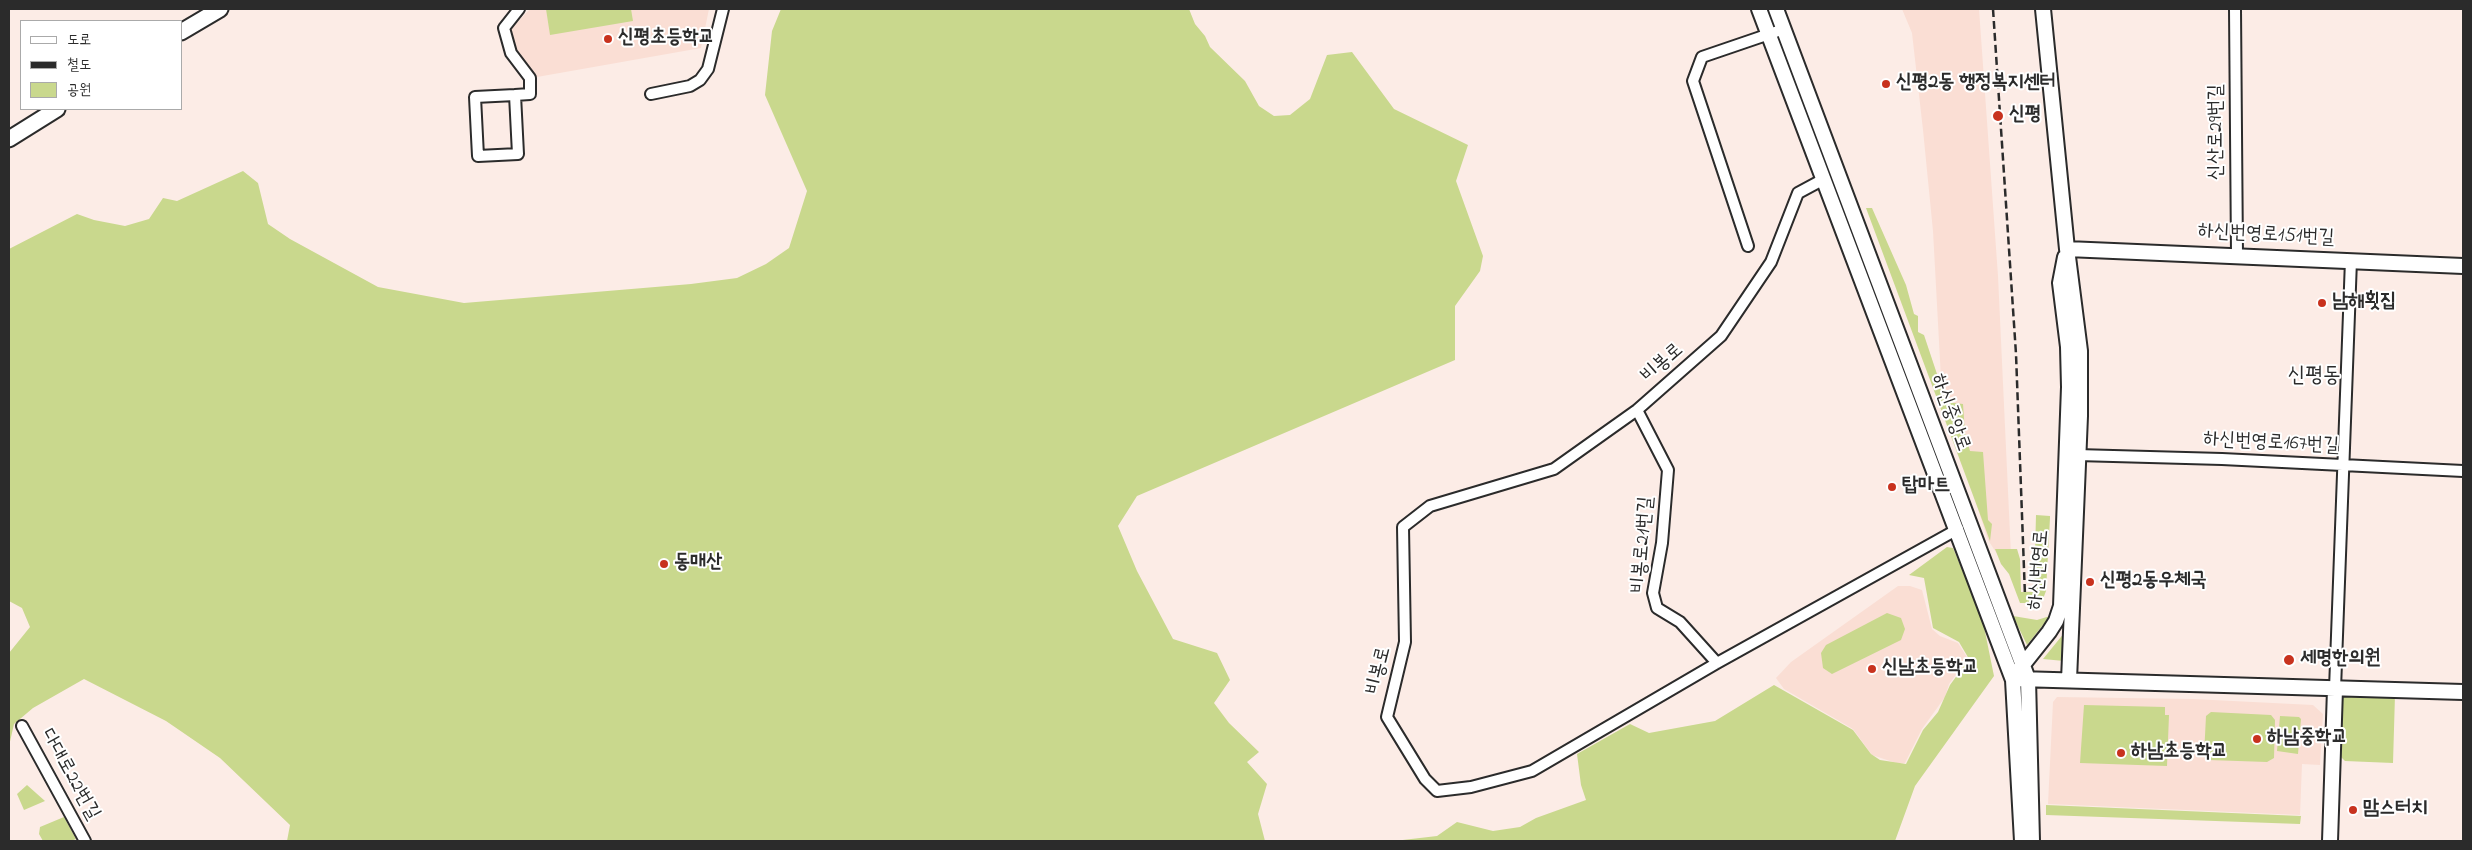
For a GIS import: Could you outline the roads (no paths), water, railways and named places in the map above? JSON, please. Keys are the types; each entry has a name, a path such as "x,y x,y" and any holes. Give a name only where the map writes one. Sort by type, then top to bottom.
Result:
{"main road":[{"path":"182,31 220,9"},
{"path":"9,139 55,110"}],"street":[{"path":"515,95 518,154 478,156 475,96 530,94 530,78 511,53 504,28 519,9"},
{"path":"650,94 690,86 700,80 708,69 723,9"},
{"path":"1759,9 1824,179 1964,527"},
{"name":"하신중앙로","path":"1776,9 1838,172 1964,527 2013,685 2024,769"},
{"name":"하신번영로","path":"2013,685 2022,665 2050,632 2061,606 2080,351 2067,249 2043,9"},
{"name":"신산로29번길","path":"2235,9 2237,255"},
{"path":"1748,246 1693,81 1702,57 1784,28"},
{"path":"1824,179 1838,172"},
{"name":"비봉로","path":"1824,179 1798,193 1771,262 1721,336 1636,410 1554,469 1430,506 1403,527 1405,642 1387,717 1425,779 1437,791 1471,788 1532,771 1716,663 1964,527"},
{"name":"하신번영로151번길","path":"2067,249 2463,266"},
{"path":"2330,841 2352,260"},
{"name":"비봉로21번길","path":"1636,410 1668,470 1662,542 1653,594 1656,608 1680,622 1716,663"},
{"name":"하신번영로","path":"2070,680 2072,455"},
{"name":"하신번영로167번길","path":"2072,455 2222,459 2463,471"},
{"name":"하신중앙로","path":"1964,527 2022,665 2028,684 2024,769 2025,802 2022,841"},
{"path":"2028,684 2034,662 2064,626 2071,612"},
{"path":"2013,685 2070,680 2463,692"},
{"path":"2028,684 2092,688 2326,695 2335,689"},
{"name":"다대로22번길","path":"22,726 85,841"},
{"name":"하신중앙로","path":"2025,802 2032,841"}],"railway":[{"path":"1993,9 2016,354 2025,596"}],"place":[{"name":"신평초등학교","path":"608,39"},
{"name":"신평2동 행정복지센터","path":"1886,84"},
{"name":"신평","path":"1998,116"},
{"name":"남해횟집","path":"2322,303"},
{"name":"탑마트","path":"1892,487"},
{"name":"동매산","path":"664,564"},
{"name":"신평2동우체국","path":"2090,582"},
{"name":"세명한의원","path":"2289,660"},
{"name":"신남초등학교","path":"1872,669"},
{"name":"하남중학교","path":"2257,739"},
{"name":"하남초등학교","path":"2121,753"},
{"name":"맘스터치","path":"2353,810"}],"district":[{"name":"신평동","path":"2314,377"}]}
